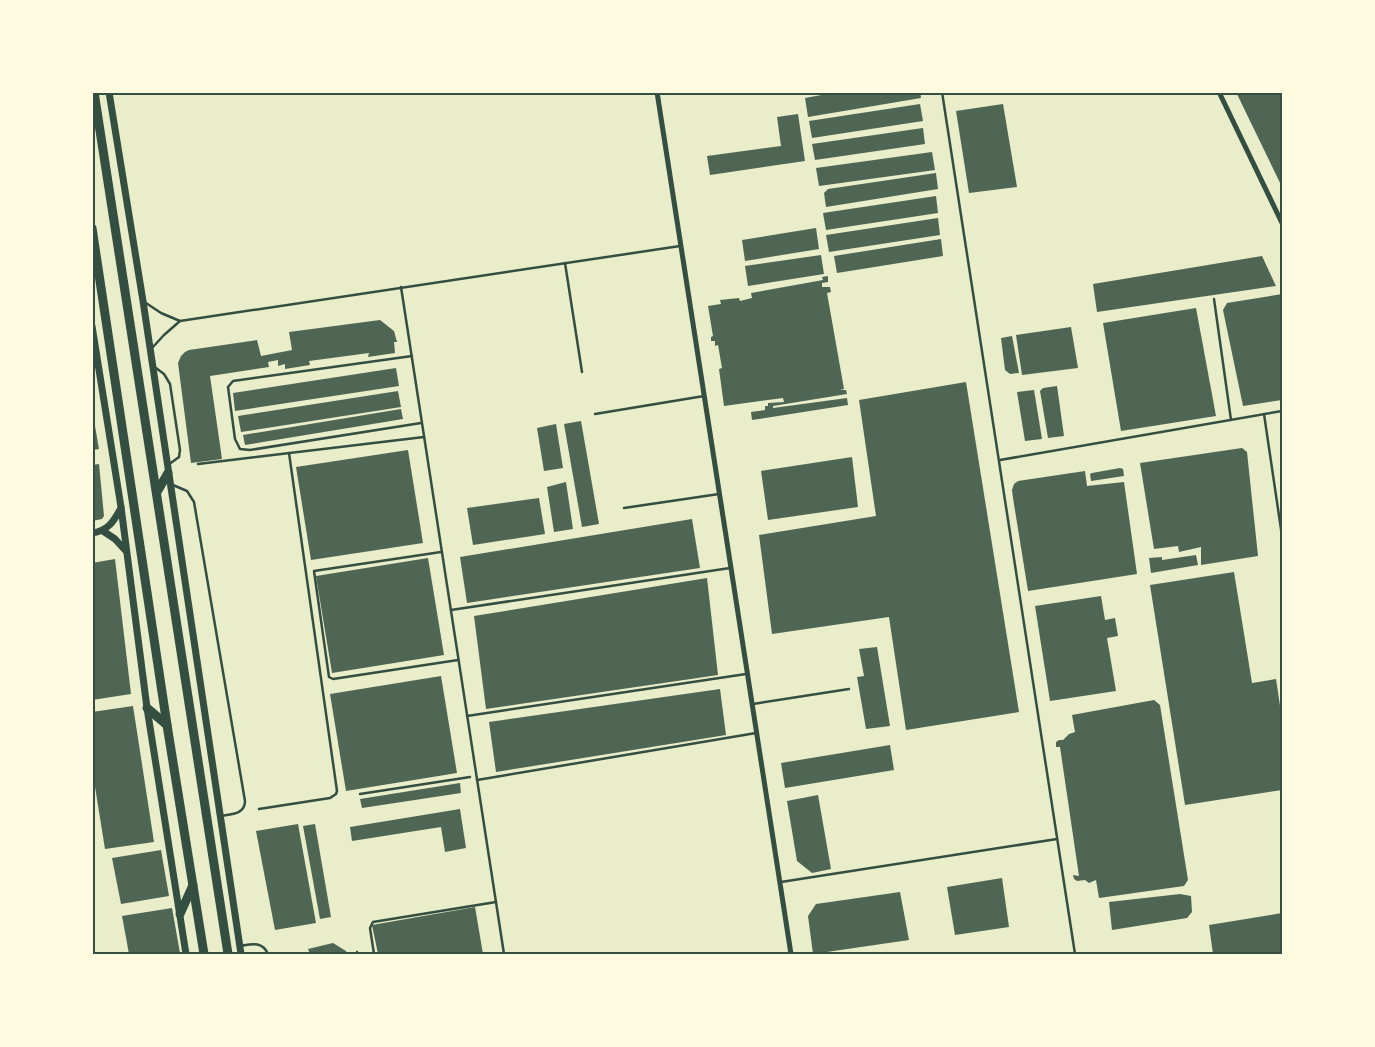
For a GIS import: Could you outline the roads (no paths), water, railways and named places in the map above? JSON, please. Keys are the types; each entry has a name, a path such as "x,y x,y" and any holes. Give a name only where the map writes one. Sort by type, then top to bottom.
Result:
{"main road":[{"path":"94,92 228,954"},
{"path":"92,228 167,725 204,954"},
{"path":"157,492 168,470"},
{"path":"146,708 167,725"},
{"path":"180,914 193,884"}],"street":[{"path":"109,92 143,301 241,954"},
{"path":"657,92 791,954"},
{"path":"1219,92 1282,223"},
{"path":"92,326 95,356 121,507 146,708 186,954"},
{"path":"92,533 103,531 121,507"},
{"path":"103,531 126,550"}],"lane":[{"path":"942,92 1075,954 1071,954"},
{"path":"143,301 161,313 180,321 681,246"},
{"path":"565,263 582,372"},
{"path":"401,287 504,954"},
{"path":"1214,298 1230,420"},
{"path":"150,351 180,321"},
{"path":"412,356 233,381 228,387 235,439 240,449 250,450 422,423"},
{"path":"152,365 164,374 170,384 179,440 180,454 168,470"},
{"path":"595,414 704,396"},
{"path":"1000,460 1282,411"},
{"path":"1264,414 1282,536"},
{"path":"198,464 424,437"},
{"path":"259,810 330,798 337,791 289,453"},
{"path":"169,484 187,491 194,502 246,801 242,811 220,816"},
{"path":"624,508 719,494"},
{"path":"441,552 314,571 329,677 333,679 458,660"},
{"path":"450,610 731,568"},
{"path":"467,716 748,674"},
{"path":"753,704 849,689"},
{"path":"477,780 757,733"},
{"path":"781,882 1057,839"},
{"path":"374,954 370,928 372,922 496,902"},
{"path":"240,946 261,945 268,954"}]}
